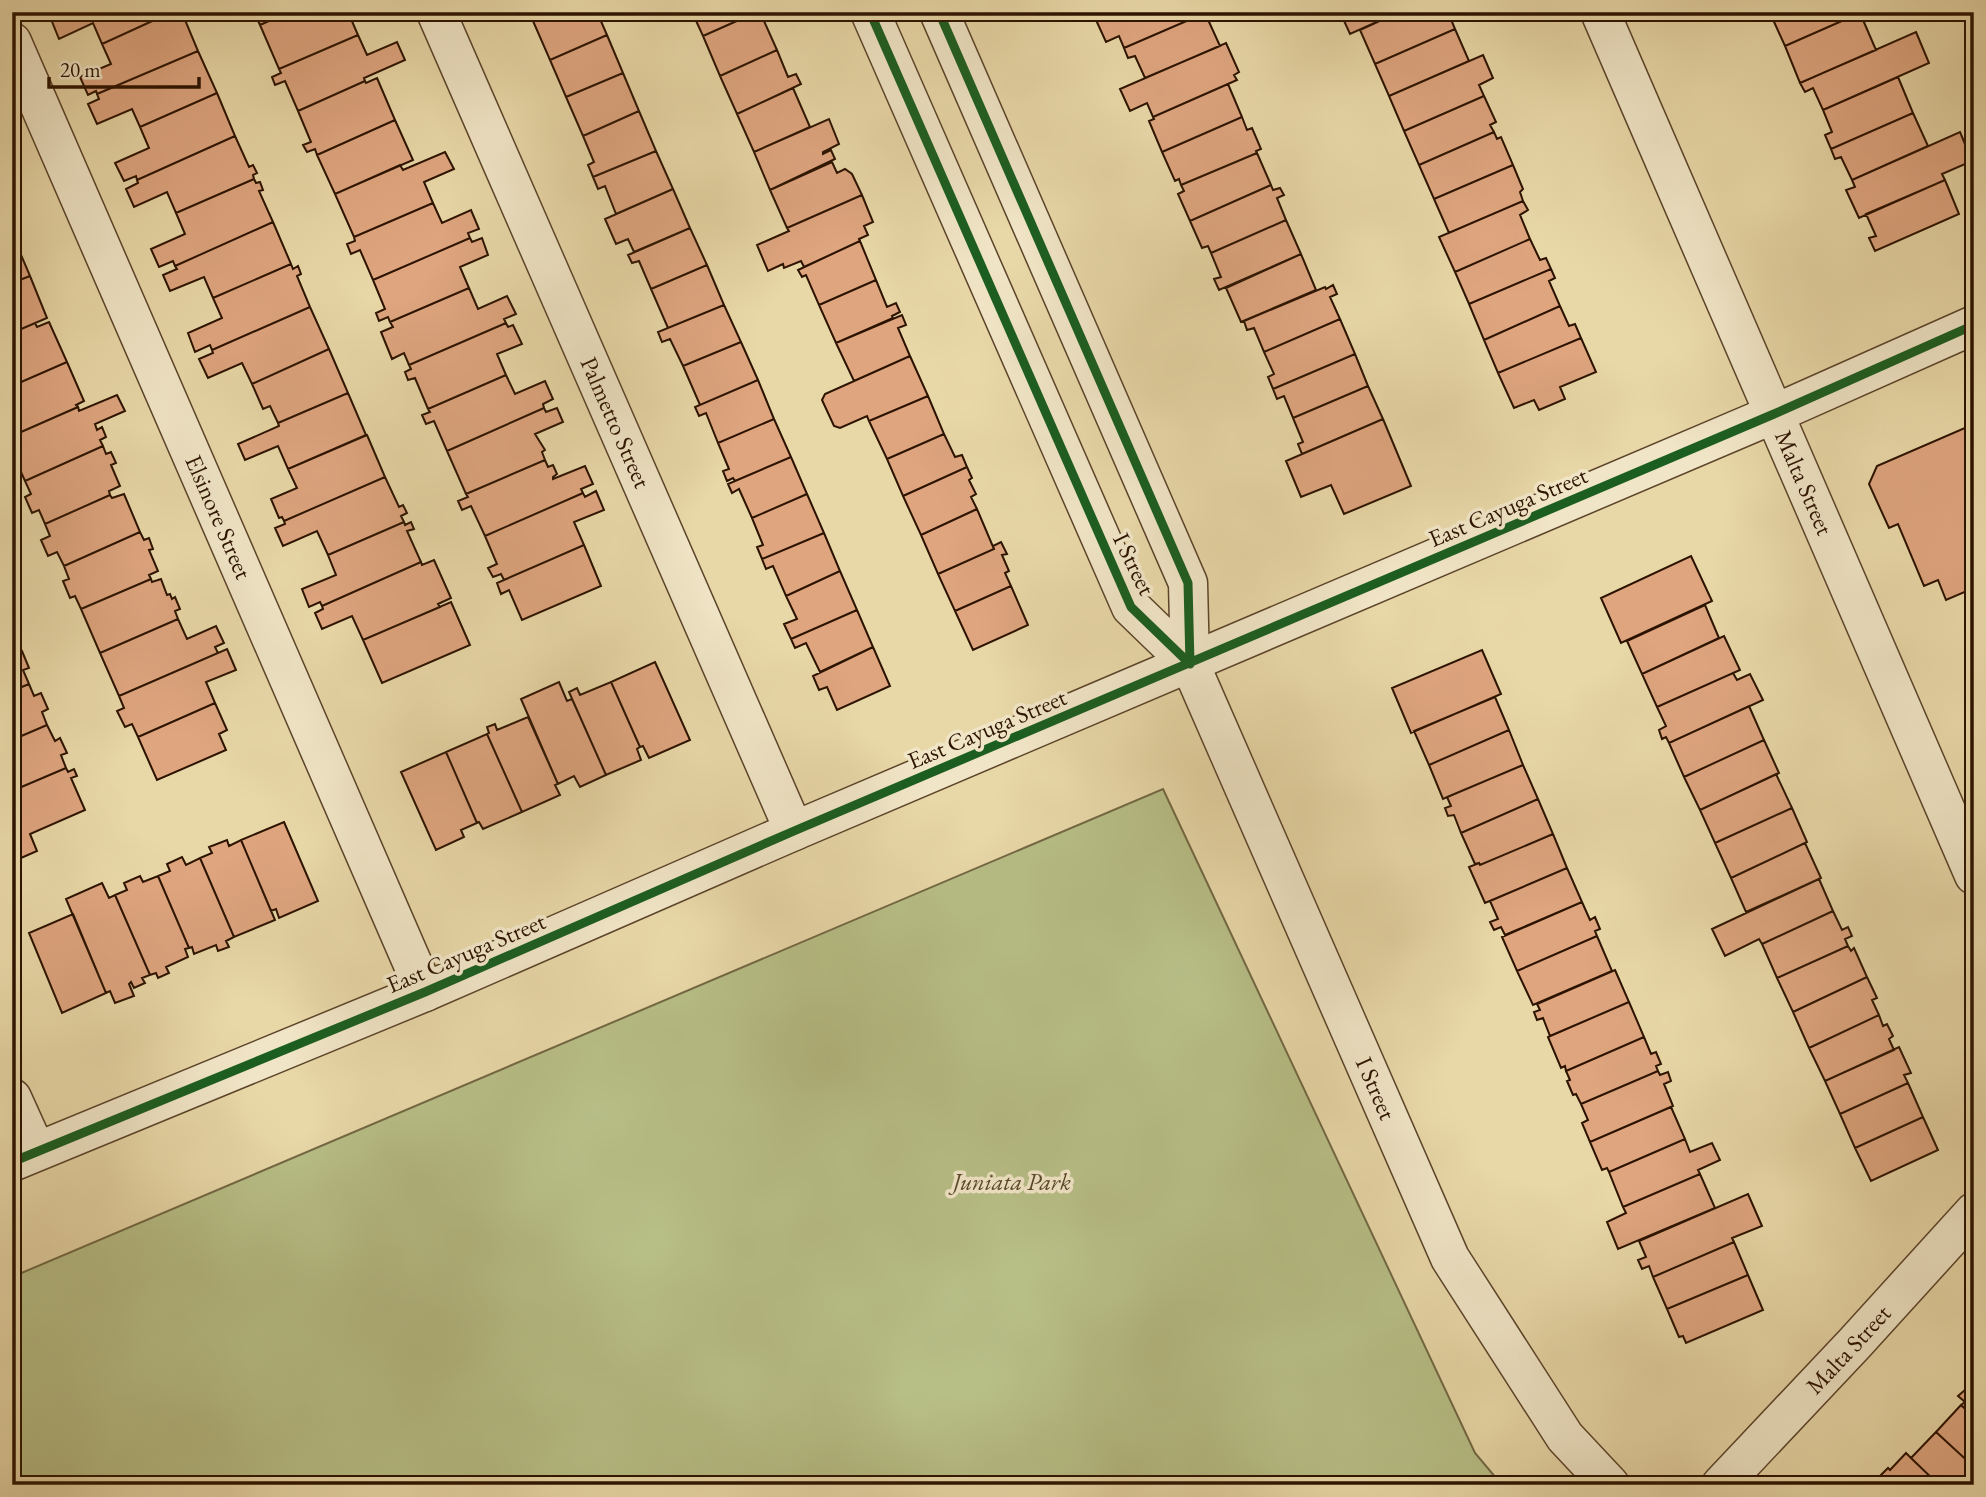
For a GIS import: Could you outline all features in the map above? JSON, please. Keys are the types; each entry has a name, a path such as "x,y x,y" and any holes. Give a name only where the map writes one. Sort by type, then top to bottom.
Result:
{"street":[{"name":"Palmetto Street","path":"436,12 794,831"},
{"name":"I Street","path":"870,12 1130,607 1189,664 1450,1258 1565,1437 1610,1485"},
{"name":"I Street","path":"939,12 1188,583 1189,664"},
{"name":"Malta Street","path":"1600,12 1974,875"},
{"name":"Elsinore Street","path":"12,42 425,992"},
{"name":"East Cayuga Street","path":"24,1156 425,992 794,831 1774,414 1974,325"},
{"path":"12,1098 24,1156"},
{"name":"Malta Street","path":"1721,1485 1974,1212"}],"green space":[{"name":"Juniata Park","path":"1163,789 1475,1453 1502,1485 12,1485 12,1277"}],"building":[{"path":"62,12 172,12 102,44 93,23 59,39 51,19 63,14"},
{"path":"172,12 186,12 188,17 185,20 198,51 97,94 96,91 88,95 80,77 111,64 102,44"},
{"path":"254,12 289,12 260,25"},
{"path":"289,12 348,12 358,35 279,69 260,25"},
{"path":"554,12 597,12 607,35 550,60 533,21"},
{"path":"692,12 757,12 703,36"},
{"path":"760,12 777,50 720,76 703,36"},
{"path":"1115,12 1205,13 1124,48 1119,36 1106,42 1096,20"},
{"path":"1340,12 1399,12 1350,34"},
{"path":"1399,12 1448,12 1455,29 1375,64 1360,30"},
{"path":"1205,13 1220,46 1145,78 1135,56 1128,58 1124,48"},
{"path":"1770,13 1860,13 1785,46"},
{"path":"1860,13 1876,50 1800,83 1785,46"},
{"path":"1455,29 1469,61 1389,96 1375,64"},
{"path":"1916,32 1929,63 1823,110 1813,88 1805,92 1800,83"},
{"path":"358,35 367,55 397,42 405,60 298,111 285,81 275,85 272,77 281,73 279,69"},
{"path":"607,35 623,73 566,97 550,60"},
{"path":"1226,43 1239,72 1234,75 1237,80 1153,117 1147,103 1130,111 1120,89"},
{"path":"777,50 788,77 796,74 801,84 737,114 720,76"},
{"path":"198,51 217,93 140,127 132,109 97,124 88,104 99,99 97,94"},
{"path":"1483,55 1493,78 1479,85 1484,96 1404,131 1389,96"},
{"path":"623,73 639,111 583,136 566,97"},
{"path":"1898,77 1913,113 1831,149 1825,135 1832,132 1823,110"},
{"path":"377,78 395,120 317,155 315,149 307,152 303,145 311,142 298,111"},
{"path":"1228,84 1242,117 1162,152 1149,121"},
{"path":"793,88 810,127 754,152 737,114"},
{"path":"217,93 235,136 137,180 136,176 124,181 115,163 149,148 140,127"},
{"path":"1484,96 1496,122 1490,125 1494,132 1419,165 1404,131"},
{"path":"639,111 656,151 593,177 588,165 594,162 583,136"},
{"path":"1913,113 1928,146 1852,180 1841,157 1835,159 1831,149"},
{"path":"1242,117 1247,130 1252,128 1261,149 1256,151 1257,153 1181,185 1179,179 1175,181 1162,152"},
{"path":"829,119 839,144 823,154 831,150 835,159 770,190 754,152"},
{"path":"395,120 413,160 335,194 317,155"},
{"path":"1494,132 1497,139 1501,137 1513,165 1434,199 1419,165"},
{"path":"1960,132 1972,161 1942,174 1945,180 1859,218 1846,190 1855,187 1852,180"},
{"path":"235,136 249,167 253,165 257,173 253,175 254,179 176,213 167,192 134,207 126,189 138,183 137,180"},
{"path":"656,151 673,189 616,214 605,186 598,189 593,177"},
{"path":"445,152 454,169 424,182 433,203 354,237 335,194 400,165 403,170"},
{"path":"1257,153 1271,185 1190,221 1178,194 1184,191 1181,185"},
{"path":"832,162 837,173 845,169 852,174 862,195 787,228 770,190"},
{"path":"1513,165 1523,189 1520,192 1523,201 1449,233 1434,199"},
{"path":"254,179 256,183 260,182 263,190 259,191 273,222 175,266 173,261 159,267 151,249 185,234 176,213"},
{"path":"1945,180 1959,214 1875,251 1869,238 1876,236 1866,214"},
{"path":"1271,185 1273,190 1280,188 1284,195 1277,198 1286,220 1211,253 1208,246 1202,248 1190,221"},
{"path":"673,189 690,228 634,252 628,239 616,244 605,219"},
{"path":"862,195 873,222 864,226 868,235 804,267 801,261 784,268 783,264 768,271 757,245 789,231 787,228"},
{"path":"1523,201 1528,210 1520,215 1530,239 1455,272 1439,237"},
{"path":"433,203 442,223 471,210 479,229 468,233 470,238 373,280 360,250 351,254 347,244 355,241 354,237"},
{"path":"1286,220 1301,254 1219,290 1214,279 1221,277 1211,253"},
{"path":"273,222 291,264 213,298 204,277 170,291 163,275 177,269 175,266"},
{"path":"690,228 707,265 651,289 639,261 632,263 628,255"},
{"path":"12,237 30,276 12,283"},
{"path":"470,238 472,242 482,238 488,255 460,267 469,288 390,322 388,317 379,321 376,313 385,309 373,280"},
{"path":"1530,239 1540,260 1546,258 1551,269 1469,304 1455,272"},
{"path":"860,241 876,280 819,305 806,275 802,277 798,270"},
{"path":"1301,254 1316,290 1241,322 1226,288"},
{"path":"291,264 293,269 298,266 301,274 297,276 310,307 212,350 210,345 195,352 188,333 222,318 213,298"},
{"path":"707,265 724,305 668,328 651,289"},
{"path":"1551,269 1555,278 1549,281 1560,306 1484,340 1469,304"},
{"path":"30,276 47,318 12,333 12,283"},
{"path":"876,280 887,307 896,303 900,312 892,316 893,318 836,343 819,305"},
{"path":"1333,285 1337,294 1330,297 1340,319 1264,352 1254,328 1247,330 1244,321"},
{"path":"469,288 478,309 507,296 516,314 504,319 506,323 409,365 404,353 392,359 381,332 393,327 390,322"},
{"path":"724,305 741,342 683,366 670,339 662,342 658,332"},
{"path":"1560,306 1569,326 1575,324 1581,338 1498,373 1484,340"},
{"path":"310,307 329,349 252,384 242,363 208,378 199,359 213,353 212,350"},
{"path":"902,315 906,325 898,328 910,356 854,381 836,343"},
{"path":"1340,319 1355,354 1273,389 1268,377 1274,374 1264,352"},
{"path":"49,322 67,362 12,386 12,333 35,323 37,327"},
{"path":"506,323 508,327 513,325 522,344 497,354 506,375 428,409 415,378 408,380 405,372 411,369 409,365"},
{"path":"1581,338 1596,372 1560,387 1565,399 1539,410 1534,400 1514,408 1498,373"},
{"path":"741,342 758,380 700,405 683,366"},
{"path":"329,349 348,393 278,423 270,406 263,409 252,384"},
{"path":"1355,354 1368,386 1293,418 1284,396 1277,399 1273,389"},
{"path":"910,356 928,396 869,421 867,416 840,428 834,426 822,400 825,394"},
{"path":"67,362 84,401 76,405 78,407 12,436 12,386"},
{"path":"506,375 515,394 545,381 553,399 543,404 544,408 447,451 434,421 426,424 422,415 430,412 428,409"},
{"path":"758,380 774,419 718,443 706,413 699,416 695,407"},
{"path":"1368,386 1383,419 1302,454 1298,444 1303,442 1293,418"},
{"path":"348,393 366,435 288,469 278,446 245,460 238,444 279,426 278,423"},
{"path":"117,395 125,411 95,424 97,430 102,427 106,437 100,440 103,446 25,481 12,452 12,436 78,407 79,411"},
{"path":"928,396 944,434 887,459 869,421"},
{"path":"544,408 546,412 557,408 563,422 535,434 545,450 542,452 545,460 466,494 447,451"},
{"path":"774,419 791,457 735,481 733,478 727,481 723,471 729,469 718,443"},
{"path":"1383,419 1411,486 1344,514 1331,485 1301,497 1286,461"},
{"path":"1974,424 1974,565 1967,568 1974,588 1946,600 1938,580 1924,586 1898,524 1889,528 1869,484 1877,466"},
{"path":"944,434 955,457 962,455 967,467 903,496 887,459"},
{"path":"367,435 385,477 284,521 282,517 279,518 271,499 297,488 288,469"},
{"path":"103,446 106,454 111,452 116,463 111,465 120,486 109,491 110,495 45,524 39,510 32,513 25,497 31,494 25,481"},
{"path":"791,457 807,494 752,518 739,489 732,493 728,484"},
{"path":"545,460 548,467 553,465 557,474 553,479 585,466 593,484 581,489 583,493 485,536 471,506 462,510 458,501 468,497 466,494"},
{"path":"967,467 972,478 969,480 976,494 971,497 977,509 921,535 903,496"},
{"path":"385,477 399,507 403,505 407,513 401,516 404,522 328,555 317,531 283,546 275,528 285,524 284,521"},
{"path":"596,491 604,510 574,522 584,545 504,580 501,574 493,577 488,568 497,564 485,536 583,493 585,497"},
{"path":"124,494 140,532 64,566 57,552 48,556 41,540 50,536 45,524 110,495 112,498"},
{"path":"807,494 824,533 762,559 757,547 763,545 752,518"},
{"path":"977,509 994,549 938,574 921,535"},
{"path":"404,522 405,525 411,522 414,529 407,531 421,562 322,606 320,602 309,607 302,589 336,575 328,555"},
{"path":"140,532 144,540 149,538 153,549 149,550 158,571 149,575 151,579 81,609 75,596 70,598 63,581 69,579 64,566"},
{"path":"824,533 840,571 786,596 773,566 766,569 762,559"},
{"path":"1001,542 1007,554 1002,555 1009,571 1005,573 1011,586 955,611 938,574 994,549 993,546"},
{"path":"584,545 601,586 522,620 509,590 501,594 497,583"},
{"path":"1691,556 1712,601 1621,643 1601,598"},
{"path":"434,560 451,598 438,604 440,607 363,640 352,616 322,629 315,613 323,609 322,606 421,562 422,565"},
{"path":"840,571 857,610 791,639 784,624 797,619 786,596"},
{"path":"151,579 152,582 161,579 167,595 170,594 172,599 175,597 180,609 175,611 178,619 100,653 81,609"},
{"path":"1011,586 1028,625 973,650 955,611"},
{"path":"451,602 470,645 382,683 363,640"},
{"path":"1705,605 1719,638 1642,674 1627,641"},
{"path":"857,610 873,647 820,672 806,643 795,648 791,639"},
{"path":"178,619 187,639 216,626 224,643 215,647 218,653 119,696 100,653"},
{"path":"1724,636 1740,670 1657,707 1642,674"},
{"path":"12,645 16,653 22,651 29,668 23,670 29,684 12,691"},
{"path":"873,647 890,686 837,710 827,687 819,690 813,676"},
{"path":"227,649 236,670 206,682 215,703 138,737 132,724 125,727 117,711 124,708 119,696"},
{"path":"1482,650 1501,694 1411,733 1392,688"},
{"path":"655,662 690,740 649,758 643,746 640,747 611,682"},
{"path":"1733,673 1737,680 1750,674 1763,700 1669,743 1666,737 1662,739 1659,730 1666,726 1657,707"},
{"path":"559,682 567,701 572,699 606,775 580,787 574,776 558,784 521,699"},
{"path":"611,682 640,747 637,749 641,760 606,775 569,692 577,688 580,695"},
{"path":"29,684 34,696 41,693 48,709 42,712 47,725 12,740 12,691"},
{"path":"1495,697 1509,730 1429,765 1414,731"},
{"path":"215,703 227,730 219,734 226,750 157,780 138,737"},
{"path":"1749,706 1764,740 1684,777 1669,743"},
{"path":"528,717 558,784 555,785 560,795 522,812 487,734 487,727 495,724 497,730"},
{"path":"47,725 55,741 60,738 67,753 61,755 66,768 12,791 12,740"},
{"path":"1509,730 1523,765 1443,799 1429,765"},
{"path":"487,734 522,812 483,829 479,822 477,823 446,752"},
{"path":"1764,740 1779,773 1700,810 1684,777"},
{"path":"446,752 477,823 461,830 464,837 436,850 401,772"},
{"path":"1523,765 1538,799 1461,833 1454,815 1448,816 1445,808 1451,806 1447,797"},
{"path":"66,768 68,772 74,769 77,776 71,778 85,810 30,834 37,851 12,862 12,791"},
{"path":"1776,774 1792,808 1715,843 1700,810"},
{"path":"1538,799 1553,834 1480,865 1475,864 1461,833"},
{"path":"1792,808 1807,842 1731,878 1715,843"},
{"path":"284,822 318,901 279,918 276,909 271,911 241,840"},
{"path":"1553,834 1567,868 1485,903 1469,867 1479,863 1480,865"},
{"path":"227,840 229,846 241,840 275,920 234,937 200,858 212,853 209,847"},
{"path":"1805,843 1821,878 1746,912 1731,878"},
{"path":"182,857 186,865 200,858 234,937 226,941 229,947 218,951 216,945 194,954 192,947 189,948 158,876 170,871 167,864"},
{"path":"1567,868 1582,902 1505,935 1501,927 1494,930 1490,922 1498,919 1490,901"},
{"path":"140,876 143,882 158,876 189,948 185,949 188,957 166,967 169,973 158,978 156,973 150,975 115,895 127,890 124,883"},
{"path":"1819,879 1833,911 1762,944 1759,939 1725,956 1712,929"},
{"path":"102,883 109,898 115,895 150,975 142,978 145,983 134,988 131,982 129,984 134,996 115,1003 110,991 106,993 66,899"},
{"path":"1582,902 1590,920 1595,917 1600,929 1595,931 1597,936 1517,971 1502,937"},
{"path":"1833,911 1842,930 1848,927 1852,936 1845,939 1848,946 1777,978 1762,944"},
{"path":"73,914 106,993 62,1013 29,933"},
{"path":"1597,936 1612,971 1533,1005 1517,971"},
{"path":"1848,946 1851,951 1854,948 1867,977 1793,1012 1777,978"},
{"path":"1615,970 1629,1002 1550,1036 1543,1018 1537,1020 1534,1012 1540,1010 1537,1004"},
{"path":"1867,977 1877,998 1872,1000 1879,1015 1809,1048 1793,1012"},
{"path":"1629,1002 1644,1037 1566,1071 1565,1066 1561,1068 1548,1037"},
{"path":"1879,1015 1883,1026 1887,1024 1893,1036 1889,1039 1894,1050 1825,1081 1809,1048"},
{"path":"1644,1037 1651,1054 1656,1052 1661,1064 1656,1066 1658,1071 1581,1104 1576,1094 1573,1095 1566,1071"},
{"path":"1899,1047 1911,1073 1904,1075 1908,1083 1840,1114 1825,1081"},
{"path":"1658,1071 1660,1075 1668,1072 1671,1081 1664,1084 1673,1106 1590,1142 1582,1123 1588,1120 1581,1104"},
{"path":"1908,1083 1923,1117 1855,1148 1840,1114"},
{"path":"1671,1107 1685,1139 1609,1172 1607,1168 1602,1170 1590,1142"},
{"path":"1923,1117 1938,1150 1871,1181 1855,1148"},
{"path":"1685,1139 1690,1152 1712,1143 1720,1160 1698,1170 1700,1174 1623,1207 1609,1172"},
{"path":"1700,1174 1715,1208 1618,1249 1607,1222 1626,1213 1623,1207"},
{"path":"1748,1194 1762,1226 1732,1238 1734,1242 1653,1277 1649,1266 1642,1269 1638,1260 1646,1257 1639,1241"},
{"path":"1734,1242 1748,1275 1667,1309 1653,1277"},
{"path":"1748,1275 1763,1310 1686,1343 1683,1336 1679,1337 1667,1309"},
{"path":"1966,1389 1972,1395 1974,1393 1974,1417 1961,1405 1965,1402 1958,1396"},
{"path":"1961,1405 1974,1417 1974,1467 1936,1432"},
{"path":"1936,1432 1974,1467 1974,1485 1939,1485 1911,1458"},
{"path":"1906,1453 1939,1485 1886,1485 1881,1475 1888,1468 1890,1470"}],"cycle path":[{"path":"870,12 1131,607 1190,664"},
{"path":"939,12 1188,583 1190,664"},
{"path":"12,1162 425,992 794,831 1774,414 1974,325"}]}
